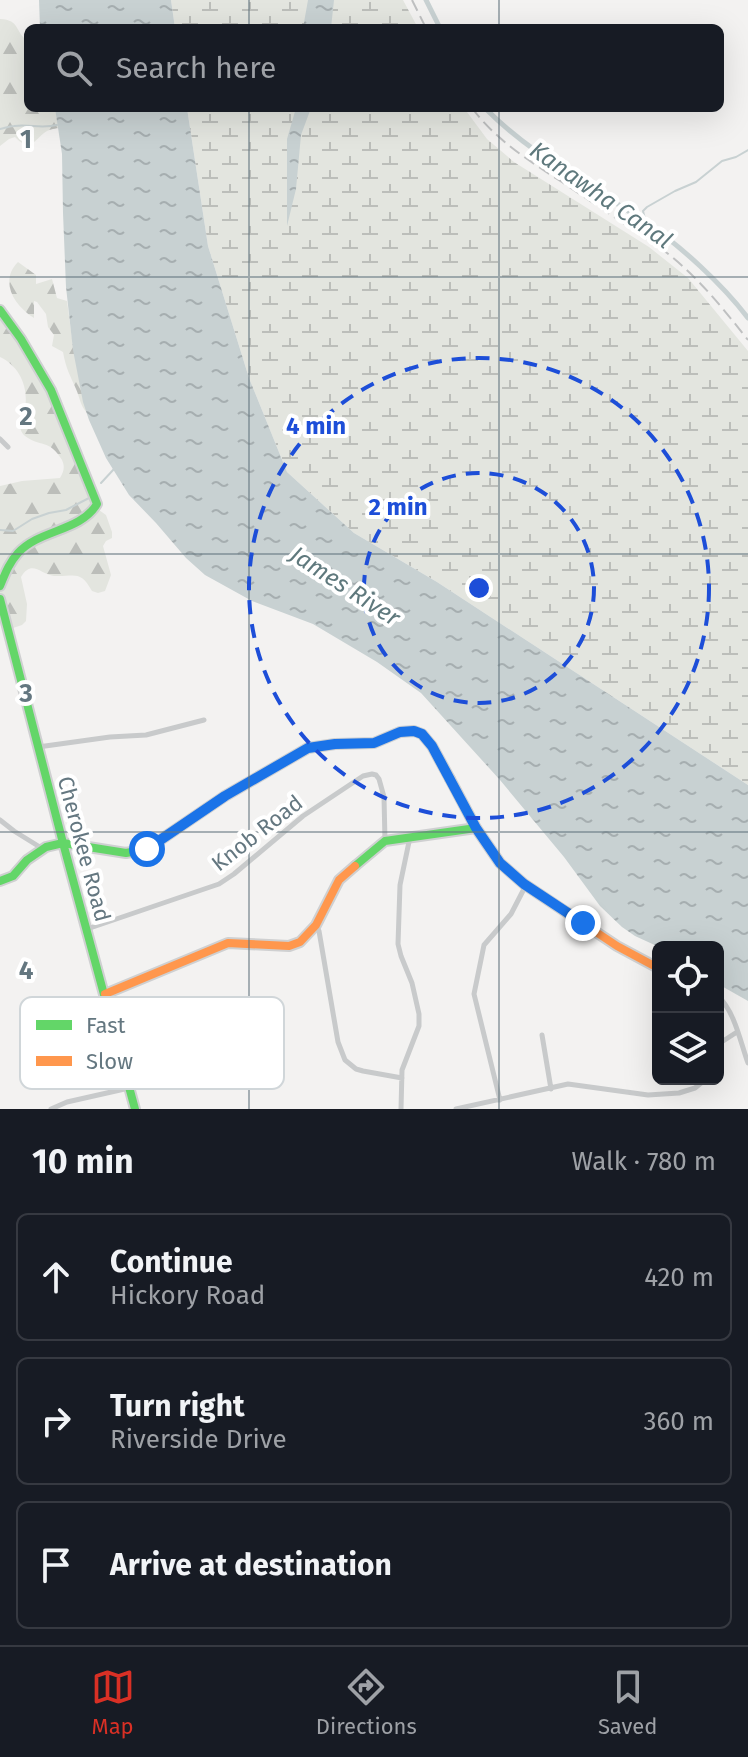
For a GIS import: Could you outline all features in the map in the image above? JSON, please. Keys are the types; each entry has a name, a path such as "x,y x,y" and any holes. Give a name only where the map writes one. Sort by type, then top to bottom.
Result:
{"street":[{"path":"0,310 51,390 97,504 95,512 89,517 46,533 25,545 10,562 0,586"},
{"path":"0,439 8,447"},
{"name":"Cherokee Road","path":"0,603 4,640 38,747 106,997"},
{"path":"38,747 146,735 204,720"},
{"path":"0,881 13,876 27,860 43,849 67,842 126,853 147,849 225,796 308,748 374,743 405,730 422,734 432,746 476,828 500,863 526,885 617,946 652,965"},
{"name":"Knob Road","path":"87,929 219,884 303,816 368,774 376,775 382,785 385,841"},
{"path":"0,820 43,849"},
{"path":"105,994 228,943 289,946 300,942 316,925 339,880 385,841 476,828"},
{"path":"401,1109 406,1056 419,1026 412,983 398,944 400,885 410,837"},
{"path":"500,1100 474,994 484,945 511,914 526,885"},
{"path":"316,925 338,1042 345,1060 356,1069 402,1078"},
{"path":"724,1002 748,1063"},
{"path":"724,1040 737,1032"},
{"path":"542,1035 551,1089"},
{"path":"456,1109 568,1084 648,1095 679,1093 699,1085"},
{"path":"51,1109 67,1102 125,1089"},
{"name":"Cherokee Road","path":"129,1089 135,1109"}],"green space":[{"path":"171,0 403,0 416,24 174,24"},
{"path":"0,19 14,24 24,37 24,112 56,112 59,128 51,129 28,145 15,137 0,146"},
{"path":"188,112 467,112 487,139 514,162 649,247 688,278 748,351 748,785 437,582 354,533 287,472 249,378 208,246"},
{"path":"18,262 36,275 36,284 52,279 57,298 67,301 87,413 68,372 63,352 52,346 54,335 48,327 46,314 34,301 34,318 20,306 11,292 10,276"},
{"path":"0,316 48,390 92,505 106,515 112,532 112,538 103,546 111,575 105,591 92,591 80,577 54,576 29,569 21,577 27,604 26,621 13,628 0,602 0,486 60,478 64,467 58,453 21,431 19,425 26,404 25,388 18,373 0,357"}],"water":[{"path":"39,0 171,0 174,24 40,24"},
{"path":"308,0 334,0 331,24 304,24"},
{"name":"James River","path":"56,112 188,112 208,246 249,378 287,472 354,533 437,582 748,785 748,1001 724,987 724,941 652,941 652,944 622,927 600,906 500,780 421,693 377,662 313,624 252,601 205,575 129,495 106,458 83,402 66,287 62,154"},
{"path":"295,112 310,112 301,135 296,189 287,226 287,139"}],"waterway":[{"name":"Kanawha Canal","path":"426,0 438,24"},
{"name":"Kanawha Canal","path":"489,112 542,155 672,242 714,279 748,318"},
{"path":"0,129 57,125"},
{"path":"646,223 643,211 647,207 696,182 722,161 748,150"},
{"path":"101,483 114,469"},
{"path":"0,530 13,531 32,519 66,510 89,498"}],"railway":[{"path":"412,0 424,24"},
{"path":"476,112 492,130 537,166 672,257 707,290 748,340"}],"traffic: fast":[{"path":"0,310 51,390 97,504 81,520 27,545 12,561 0,586"},
{"path":"0,599 105,997"},
{"path":"0,881 13,876 27,860 46,847 63,843 126,853 147,849 225,796 308,748 374,743 400,732 414,731 422,734 432,746 450,779"},
{"path":"355,866 385,841 476,828"},
{"path":"130,1089 135,1109"}],"traffic: slow":[{"path":"450,779 476,828 500,863 524,884 617,946 652,965"},
{"path":"105,994 228,943 289,946 300,942 316,925 339,880 355,866"}],"route":[{"path":"147,849 225,796 308,748 374,743 405,730 414,731 422,734 432,746 476,828 500,863 524,884 583,923"}]}
